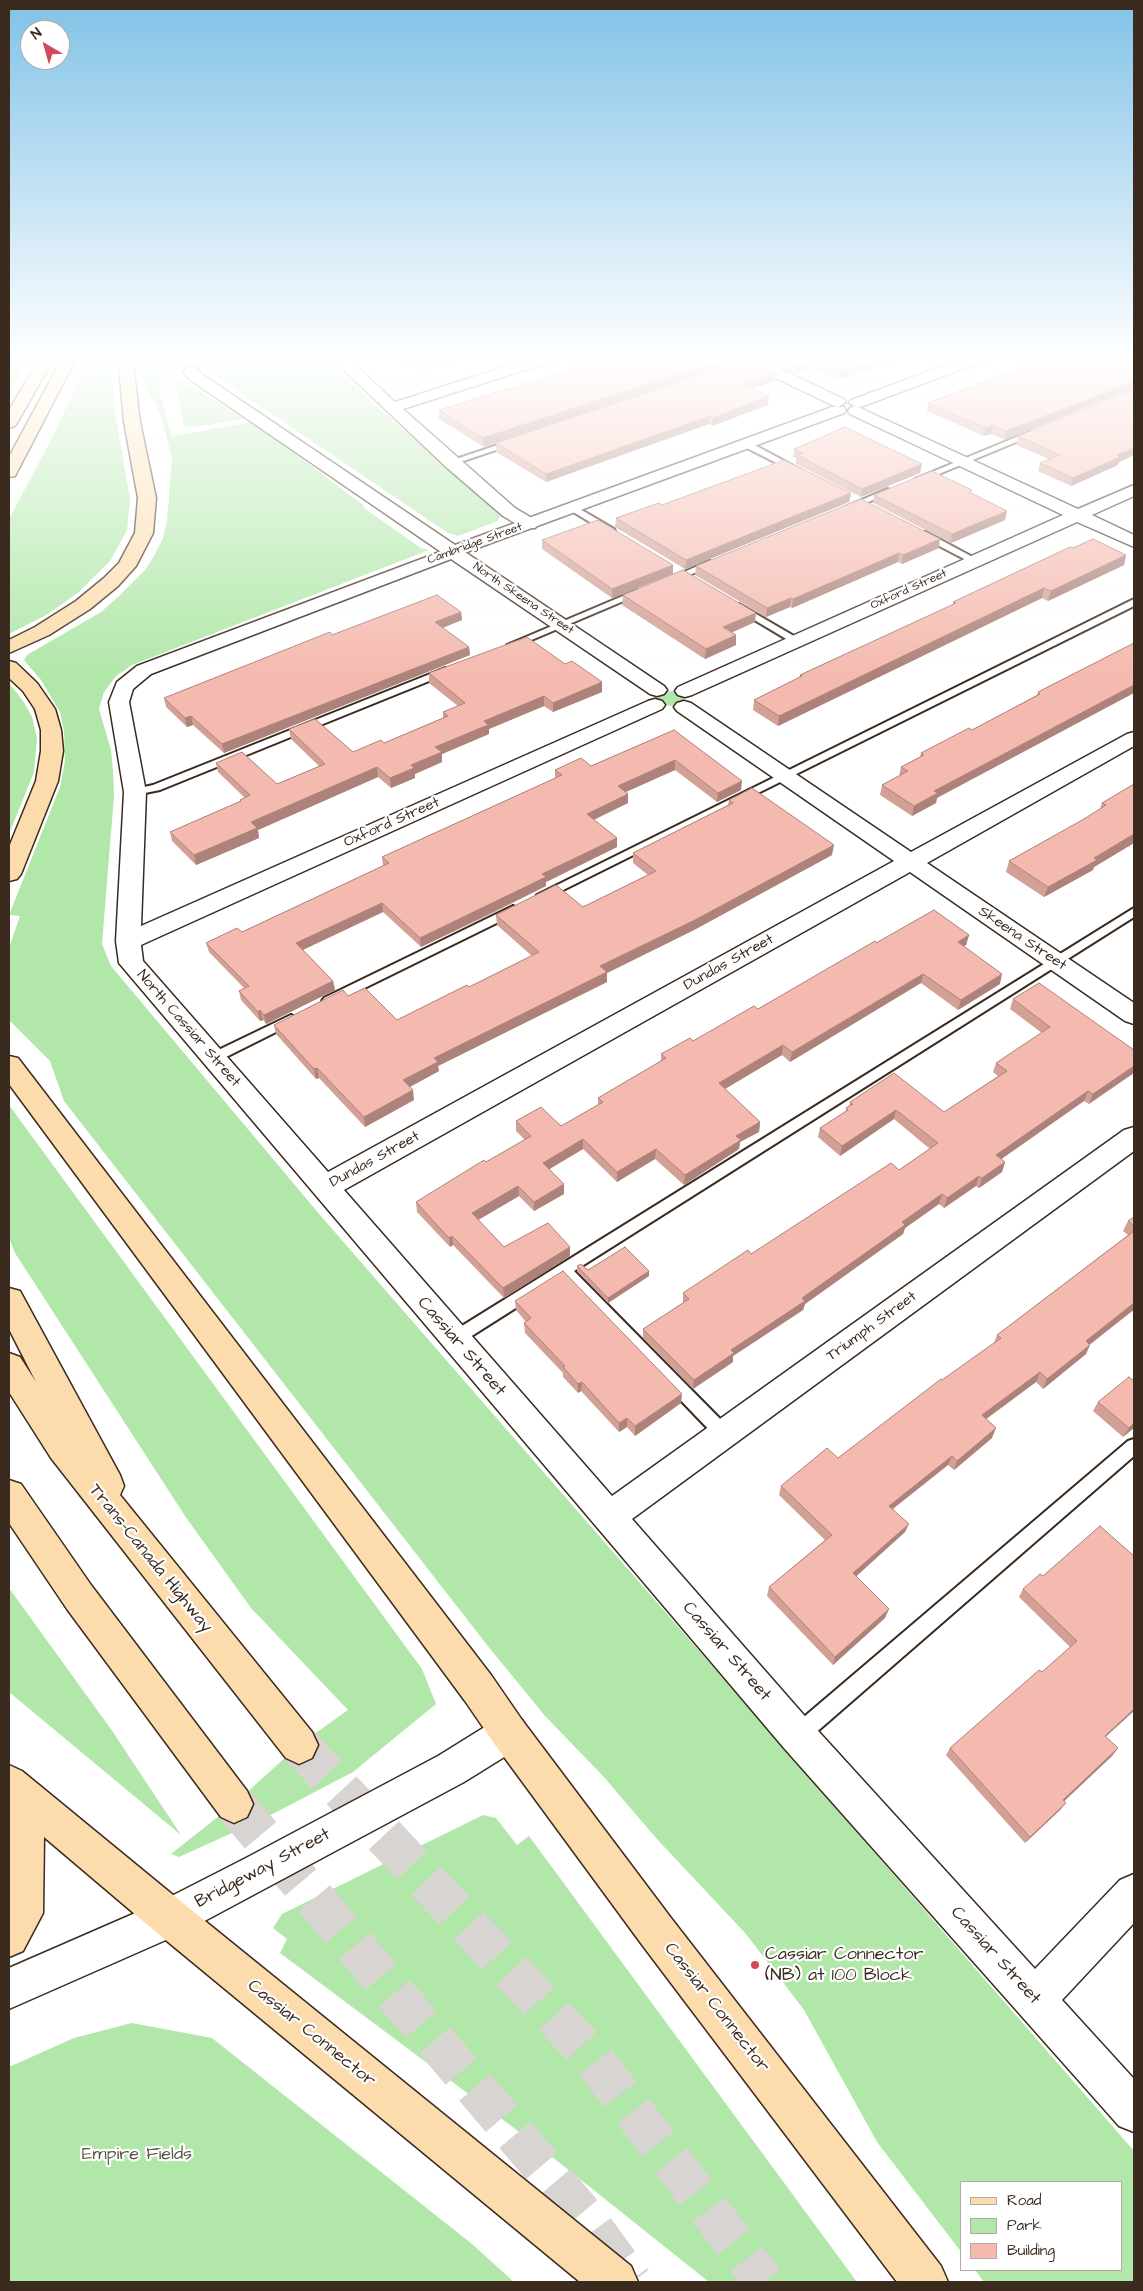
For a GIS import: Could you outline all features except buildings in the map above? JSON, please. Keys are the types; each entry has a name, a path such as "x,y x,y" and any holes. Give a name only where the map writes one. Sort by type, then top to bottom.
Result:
{"main road":[{"path":"9,647 42,631 83,604 127,566 144,532 146,491 140,462"},
{"path":"9,667 30,687 45,709 51,730 52,751 47,781 9,874"},
{"name":"Cassiar Connector","path":"9,1065 478,1688 509,1733 652,1925 925,2282"},
{"path":"9,1300 143,1551"},
{"name":"Trans-Canada Highway","path":"9,1366 62,1448 299,1745"},
{"path":"9,1494 79,1597 234,1804"},
{"path":"9,1937 22,1913 25,1870 16,1790"},
{"name":"Cassiar Connector","path":"16,1790 615,2282"}],"street":[{"name":"North Skeena Street","path":"320,462 561,625 656,697"},
{"path":"451,462 509,512 529,524"},
{"name":"Cambridge Street","path":"121,692 130,680 154,665 698,462"},
{"path":"966,462 1134,542"},
{"name":"Oxford Street","path":"684,699 796,641 1134,490"},
{"path":"656,697 672,687 684,699 783,776 910,863"},
{"name":"North Cassiar Street","path":"121,692 119,702 135,792 128,941 131,963 324,1188"},
{"name":"Oxford Street","path":"128,941 656,697"},
{"name":"Dundas Street","path":"324,1188 1134,738"},
{"name":"Skeena Street","path":"910,863 1134,1015"},
{"name":"Triumph Street","path":"609,1517 1134,1136"},
{"name":"Cassiar Street","path":"324,1188 797,1735 1134,2111"},
{"name":"Bridgeway Street","path":"9,1989 170,1918 260,1872 425,1783 509,1733"},
{"path":"1034,2000 1134,1894"}],"lane":[{"path":"782,462 802,472"},
{"path":"913,482 962,462"},
{"path":"834,513 896,488"},
{"path":"574,508 619,536"},
{"path":"910,528 975,561"},
{"path":"504,648 719,560"},
{"path":"316,1007 1134,602"},
{"path":"732,603 796,641"},
{"path":"135,792 156,788 458,666"},
{"path":"454,1339 1134,912"},
{"path":"213,1058 298,1016"},
{"path":"564,1270 724,1434"},
{"path":"797,1735 1134,1446"}],"green space":[{"path":"39,462 124,462 130,499 127,530 110,561 79,592 48,614 9,634 9,519"},
{"path":"172,462 306,462 363,505 364,508 421,548 429,550 132,665 116,676 104,692 99,709 111,750 113,771 114,796 102,944 111,966 320,1215 1134,2151 1134,2282 984,2282 976,2271 1123,2271 1123,2181 960,2181 960,2250 877,2142 804,2010 746,1934 656,1838 603,1776 545,1716 487,1645 64,1101 50,1061 9,1020 9,948 20,916 9,915 60,787 65,760 64,731 60,712 41,680 24,660 27,655 101,612 119,596 145,570 154,556 163,538 167,521"},
{"path":"343,462 439,462 500,516 498,521 458,536 448,533"},
{"path":"9,683 23,701 32,717 37,738 34,772 9,834"},
{"path":"670,691 679,692 684,696 684,701 678,705 670,706 658,702 658,694"},
{"path":"9,1105 422,1669 436,1704 353,1772 263,1819 179,1857 171,1854 234,1804 299,1745 348,1710 251,1608 185,1516 15,1253 9,1238"},
{"path":"9,1588 113,1732 181,1835 9,1692"},
{"path":"483,1815 496,1818 517,1845 529,1836 857,2282 709,2282 546,2152 280,1953 287,1939 273,1928 282,1914"},
{"name":"Empire Fields","path":"132,2023 212,2038 472,2244 514,2282 9,2282 9,2067 74,2038"}],"tunnel":[{"path":"299,1745 591,2056 764,2282"},
{"path":"234,1804 584,2216 632,2282"}],"place":[{"name":"Cassiar Connector (NB) at 100 Block","path":"755,1965"}]}
